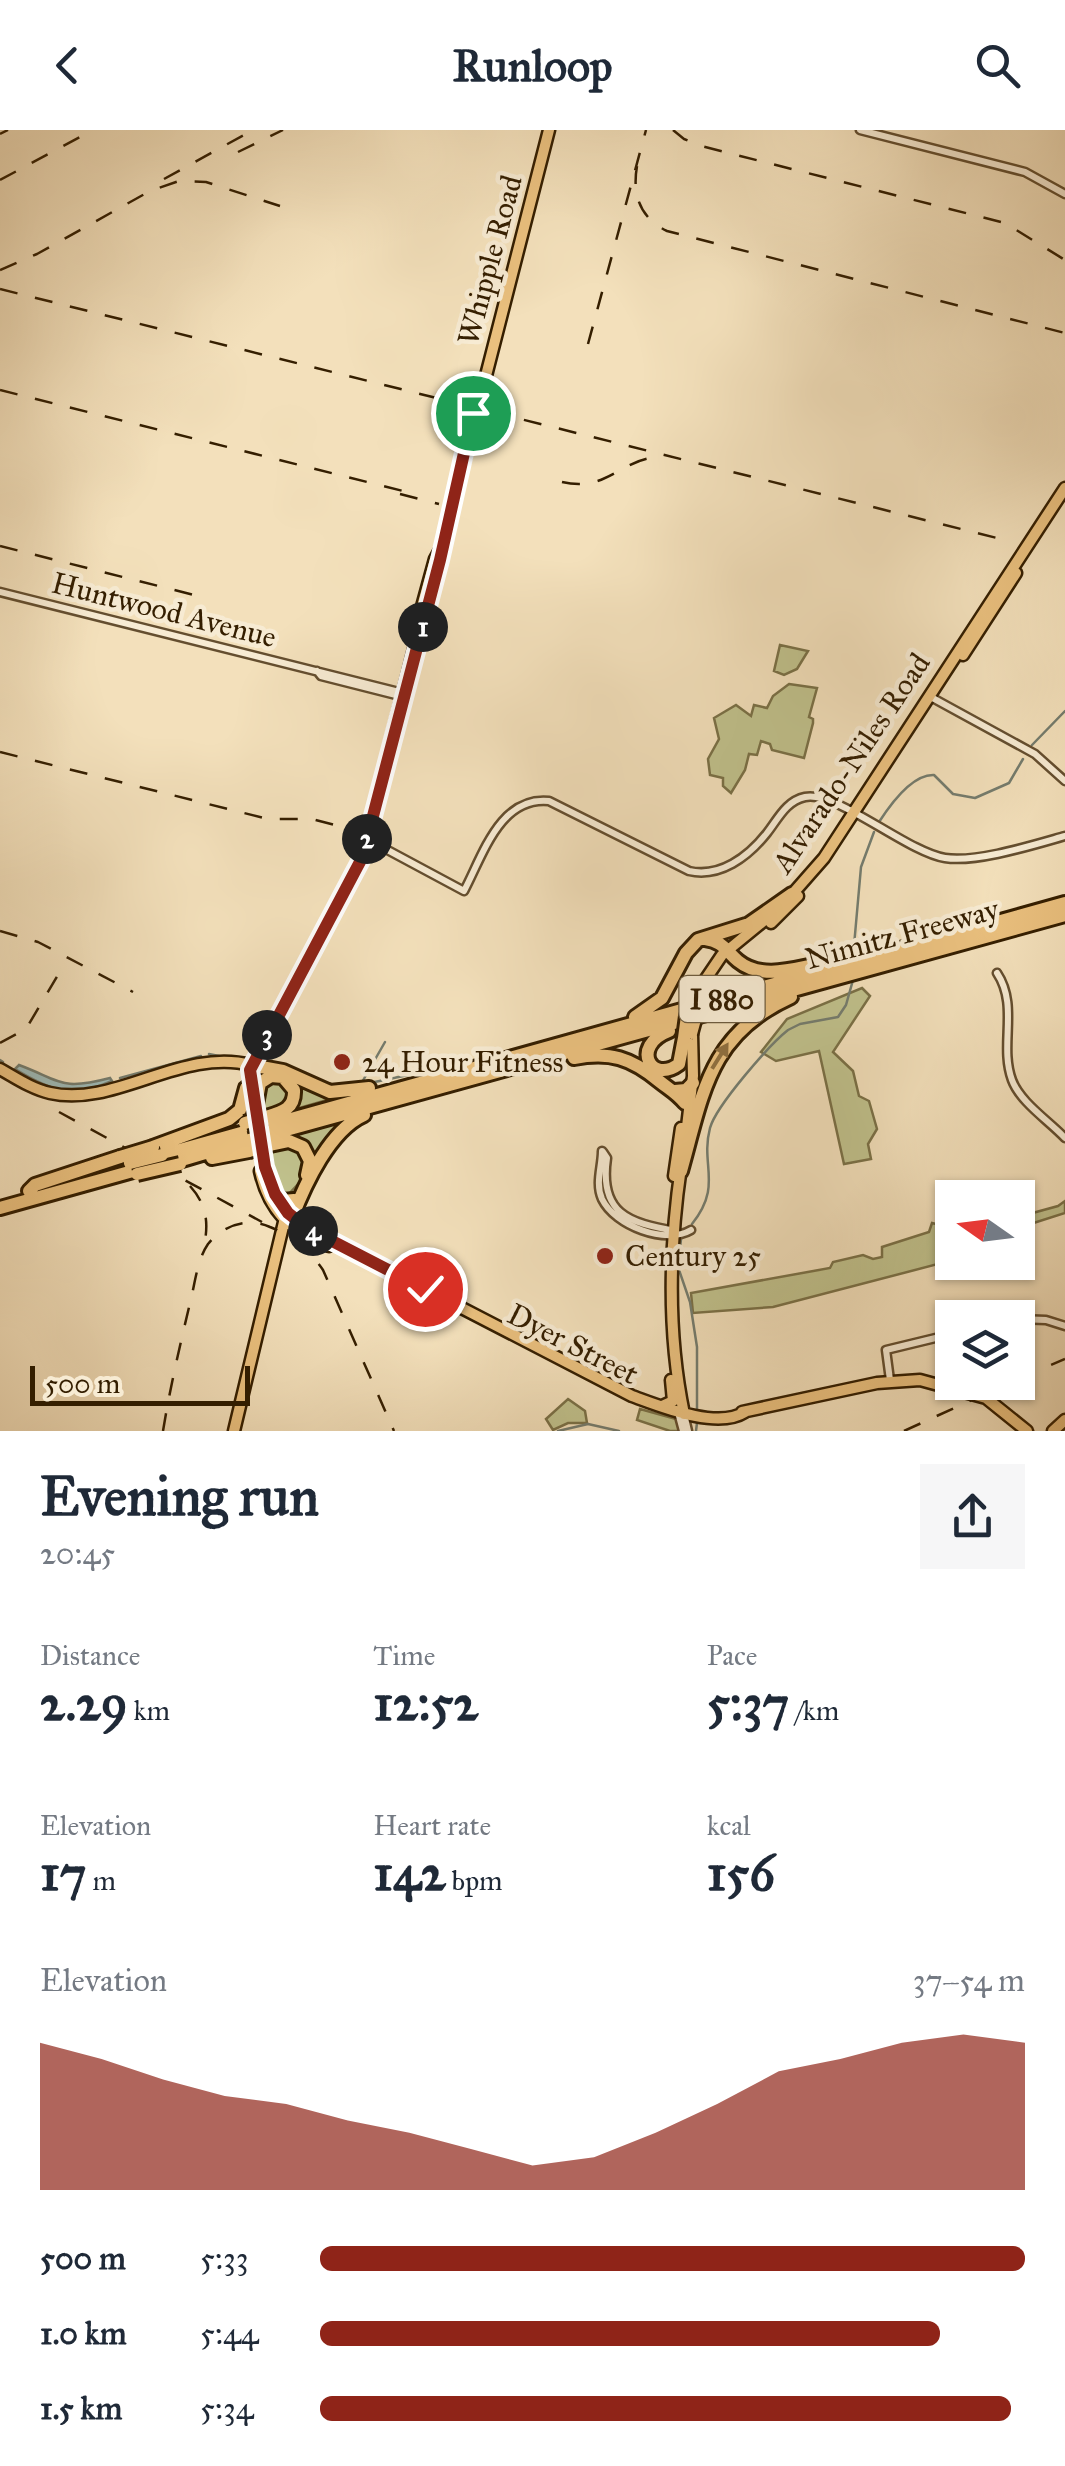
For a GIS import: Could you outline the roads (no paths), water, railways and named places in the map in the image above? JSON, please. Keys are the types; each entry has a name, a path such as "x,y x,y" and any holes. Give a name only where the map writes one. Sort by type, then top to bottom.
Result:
{"highway":[{"path":"600,1031 656,1004 698,940 748,924 792,894"},
{"name":"Nimitz Freeway","path":"265,1126 408,1097 716,1011 874,959 1065,910"},
{"path":"698,940 718,941 742,964 766,972 845,970"},
{"path":"681,1171 705,1084 728,1042 767,1009 845,970"},
{"name":"Nimitz Freeway","path":"265,1126 600,1031 845,970"},
{"path":"691,1008 687,1016 688,1037 684,1054 677,1067 664,1071 652,1065 647,1052 653,1039 705,1019 716,1011"},
{"path":"536,1061 596,1054 616,1056 685,1092"},
{"path":"247,1065 283,1072 321,1090 339,1093 420,1081"},
{"path":"168,1157 240,1110 246,1088"},
{"path":"290,1215 340,1131 358,1118 408,1097"},
{"path":"265,1126 308,1153 310,1169 290,1215"},
{"path":"0,1205 34,1185 168,1157 248,1136 265,1126"},
{"path":"0,1205 248,1136 265,1126"},
{"path":"0,1205 130,1166"},
{"path":"275,1194 290,1215"}],"main road":[{"name":"Whipple Road","path":"247,1065 354,876 367,839 431,572 441,548 549,130"},
{"name":"Alvarado-Niles Road","path":"932,698 1065,488"},
{"name":"Alvarado-Niles Road","path":"730,952 770,923 816,878 1065,500"},
{"name":"Alvarado-Niles Road","path":"691,1008 730,952 792,894 855,815"},
{"path":"816,878 830,850"},
{"name":"Alvarado-Niles Road","path":"680,1413 670,1230 681,1171 688,1037 701,991"},
{"path":"0,1073 40,1096 65,1101 206,1062 247,1065"},
{"path":"236,1431 290,1215 265,1191 246,1088 247,1065"},
{"path":"247,1065 265,1126 265,1167 275,1194"},
{"name":"Alvarado-Niles Road","path":"680,1413 672,1380 670,1230 685,1092"},
{"name":"Dyer Street","path":"290,1215 323,1237 634,1403 727,1418 890,1380 932,1382 979,1398 1023,1431"},
{"path":"670,1230 686,1230"},
{"name":"Dyer Street","path":"533,1348 632,1396 680,1413"},
{"path":"661,1406 674,1401 672,1380"},
{"path":"686,1430 702,1416"},
{"path":"1053,1431 1065,1420"}],"street":[{"path":"860,130 1030,174 1065,194"},
{"name":"Huntwood Avenue","path":"0,592 404,694"},
{"path":"932,698 1034,754 1065,781"},
{"path":"367,839 464,891 509,812 526,802 549,801 676,865 704,874 723,870 747,852 765,836 784,809 805,797 831,800 931,854 948,858 969,858 1065,836"},
{"path":"997,972 1008,999 1010,1076 1016,1088 1065,1138"},
{"path":"602,1152 607,1158 604,1187 614,1208 653,1228 670,1230 644,1230 607,1206 599,1185 602,1152"},
{"path":"1035,1320 1065,1326"},
{"path":"890,1380 886,1350 935,1338"},
{"path":"680,1413 686,1430"}],"water":[{"path":"19,1065 71,1084 110,1078 112,1081 85,1090 62,1090 15,1069"}],"waterway":[{"path":"1032,745 1065,711"},
{"path":"879,822 902,792 926,776 934,775 953,794 975,798 1009,783 1023,759"},
{"path":"853,957 861,867 874,832"},
{"path":"692,1224 709,1187 708,1141 714,1118 732,1091 788,1030 838,1017 853,980"},
{"path":"361,1084 385,1042"},
{"path":"209,1054 219,1056"},
{"path":"120,1078 201,1056"},
{"path":"370,1083 427,1071"},
{"path":"681,1239 678,1267 690,1302 697,1347 697,1409"},
{"path":"696,1431 697,1423"},
{"path":"558,1431 588,1424 619,1431"}],"railway":[{"path":"0,134 8,130"},
{"path":"0,180 93,130"},
{"path":"164,179 253,130"},
{"path":"238,152 283,130"},
{"path":"588,344 646,130"},
{"path":"673,130 701,146 1005,223 1065,260"},
{"path":"637,166 640,204 650,219 667,231 1065,333"},
{"path":"0,270 37,254 150,191 179,181 206,182 280,206"},
{"path":"0,289 1009,541"},
{"path":"0,390 415,494"},
{"path":"562,482 591,483 636,462 662,457"},
{"path":"400,494 439,504"},
{"path":"0,546 202,597"},
{"path":"0,752 268,819 312,819 346,828"},
{"path":"0,931 38,942 133,992"},
{"path":"0,1043 26,1029 58,975"},
{"path":"59,1112 262,1222"},
{"path":"190,1186 206,1216 203,1251"},
{"path":"163,1431 201,1257 221,1232 253,1223 293,1240 323,1270 394,1431"},
{"path":"1035,1372 1065,1359"},
{"path":"904,1431 972,1400"}],"place":[{"name":"24 Hour Fitness","path":"342,1062"},
{"name":"Century 25","path":"605,1256"}]}
